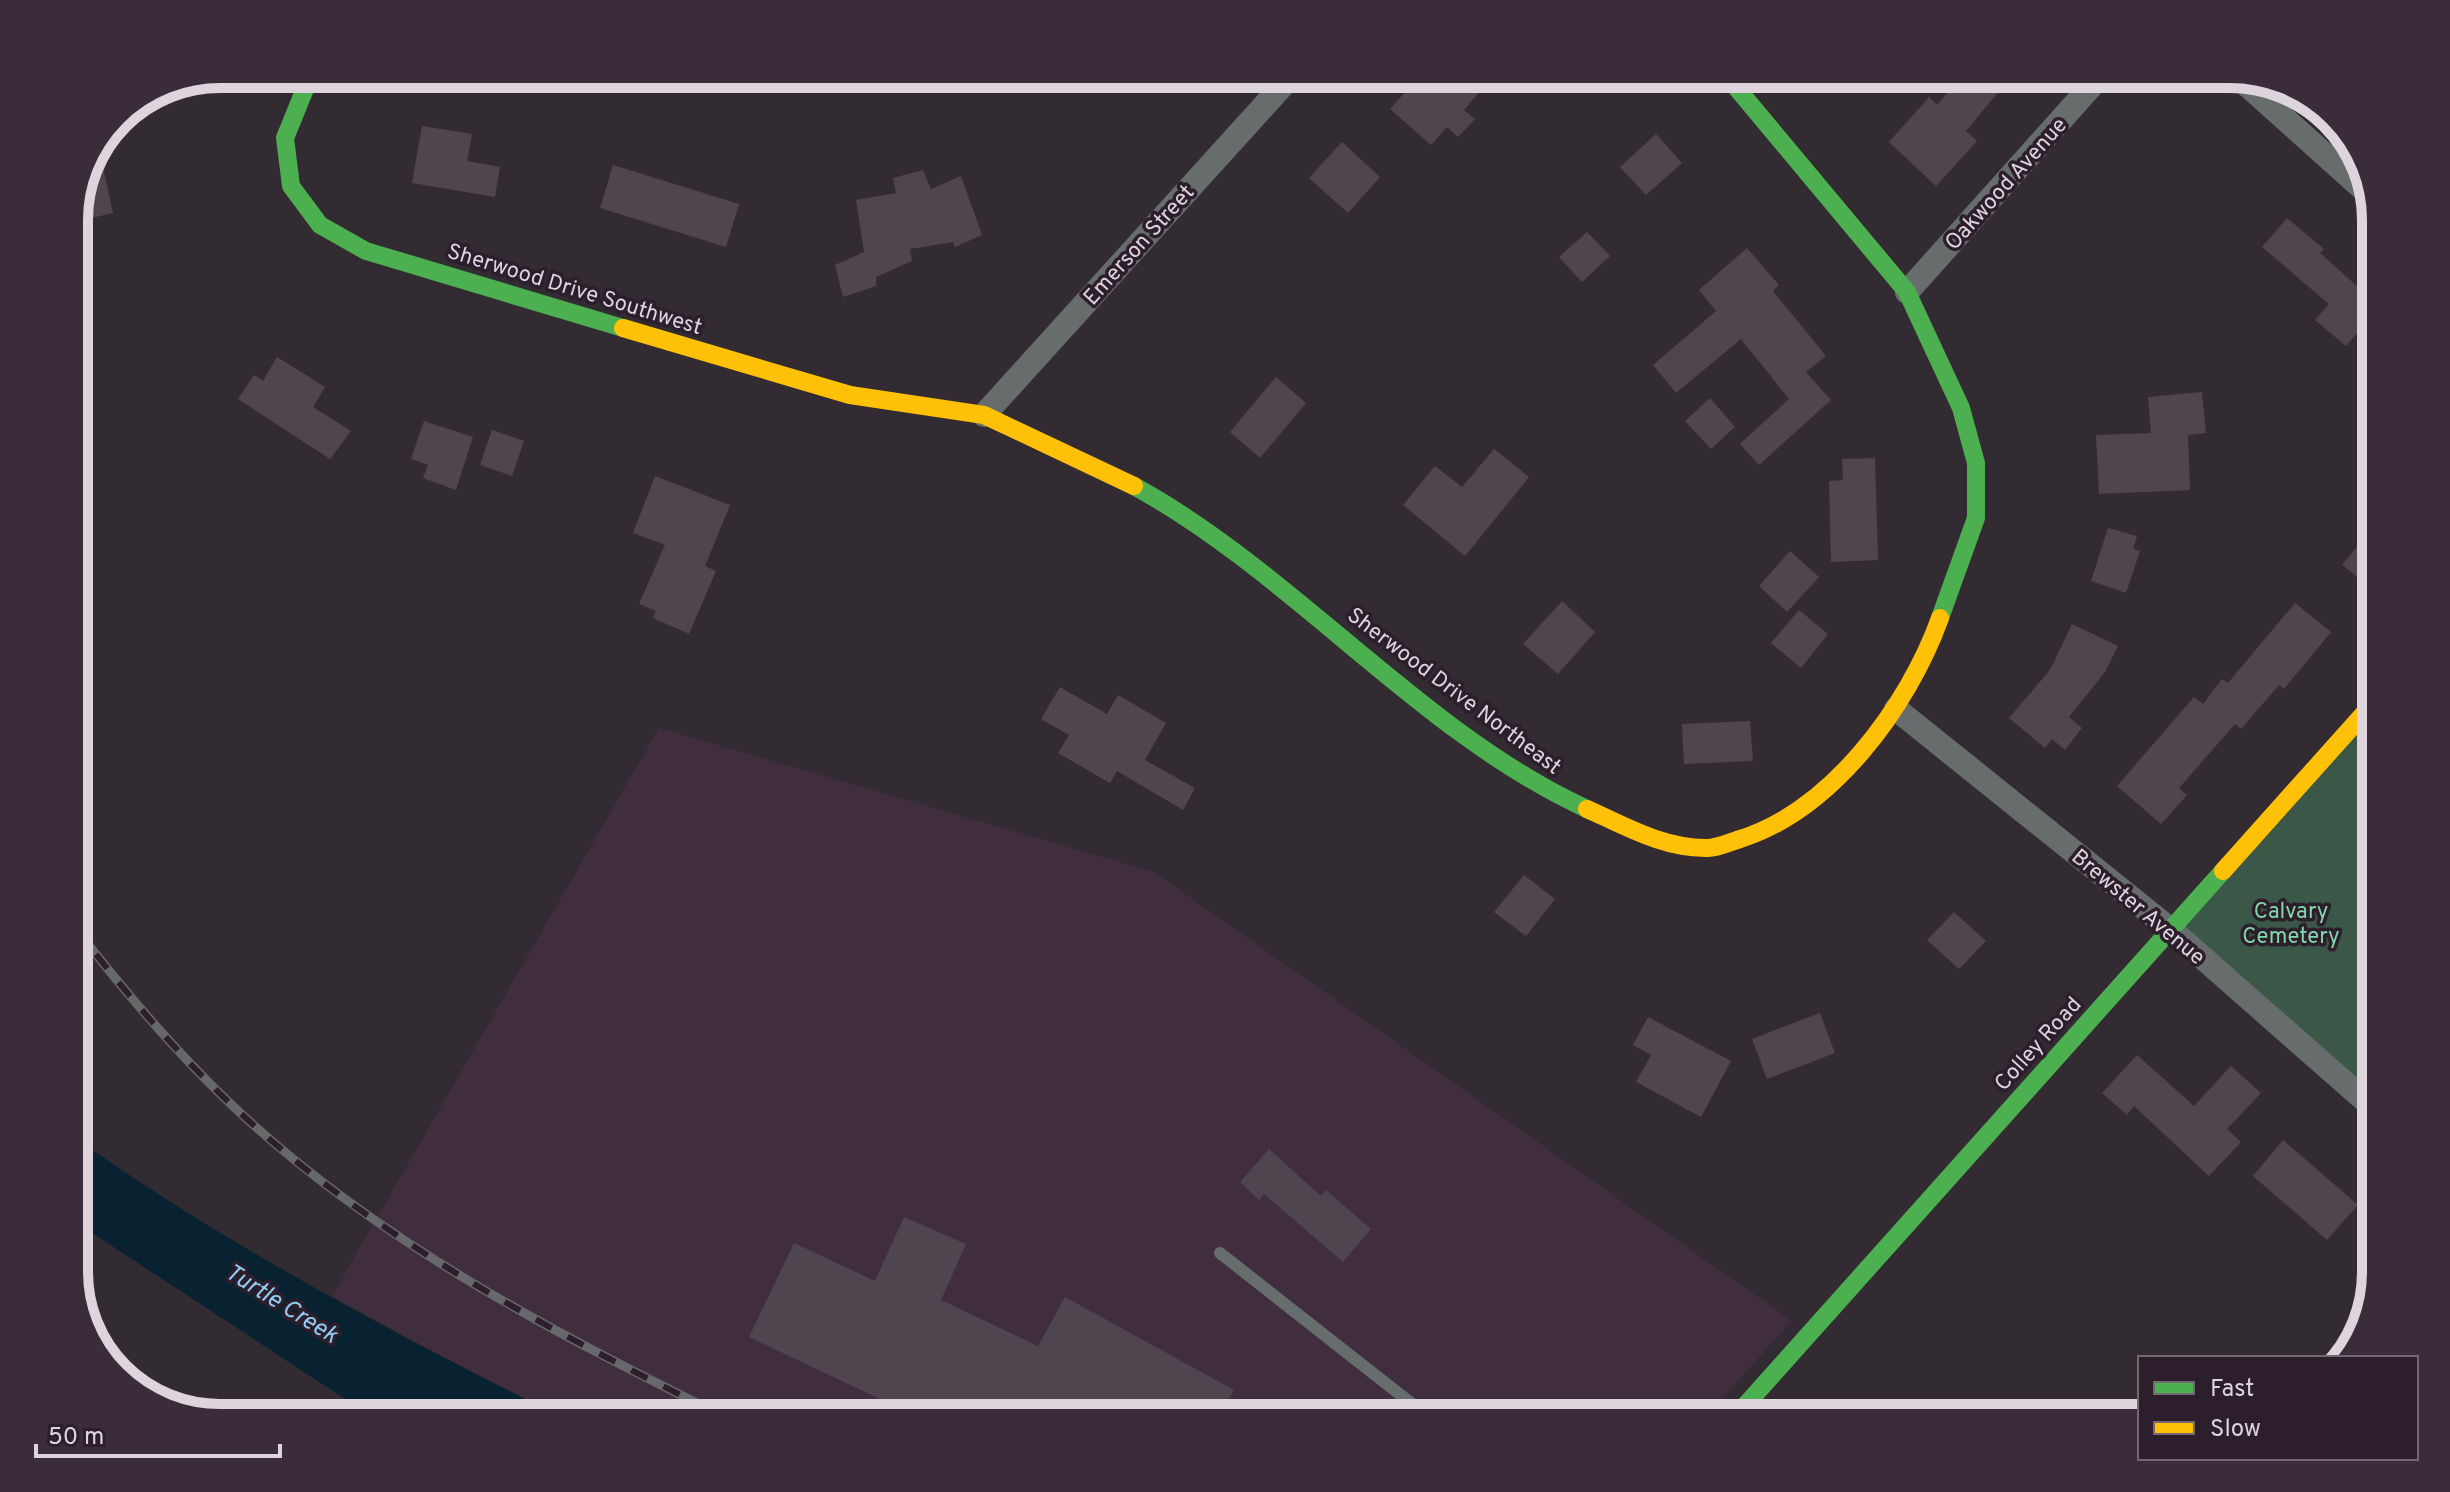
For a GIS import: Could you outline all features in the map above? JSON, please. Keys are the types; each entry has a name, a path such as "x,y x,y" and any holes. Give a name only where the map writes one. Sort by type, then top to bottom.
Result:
{"street":[{"name":"Sherwood Drive Southwest","path":"305,88 285,138 291,186 320,225 366,251 850,395 984,415"},
{"name":"Emerson Street","path":"984,415 1280,88"},
{"name":"Sherwood Drive Northeast","path":"984,415 1119,478 1185,514 1245,557 1421,700 1537,786 1655,840 1709,848 1757,834 1804,808 1822,792 1871,741 1896,709 1937,626 1976,518 1976,463 1961,408 1907,292 1737,88"},
{"name":"Oakwood Avenue","path":"1907,292 2089,88"},
{"path":"2252,90 2356,183"},
{"name":"Brewster Avenue","path":"1896,709 2170,929 2362,1098"},
{"name":"Colley Road","path":"1746,1404 2362,716"}],"lane":[{"path":"1220,1253 1412,1404"}],"shaded area":[{"path":"659,728 1154,872 1792,1321 1717,1404 535,1404 436,1354 332,1296"}],"green space":[{"name":"Calvary Cemetery","path":"2362,716 2362,1098 2170,929"}],"water":[{"name":"Turtle Creek","path":"88,1147 252,1252 437,1354 535,1404 353,1404 88,1230"}],"building":[{"path":"1405,88 1483,88 1464,110 1475,119 1458,137 1447,127 1431,145 1390,109 1407,90"},
{"path":"1952,88 2001,88 1966,131 1977,141 1936,186 1889,142 1929,97 1937,105"},
{"path":"422,126 472,134 467,161 500,167 495,197 412,183"},
{"path":"1656,134 1682,163 1646,195 1620,167"},
{"path":"1342,142 1380,177 1348,213 1309,178"},
{"path":"102,162 113,213 88,219 92,186"},
{"path":"613,165 739,204 726,247 600,208"},
{"path":"923,170 931,189 961,176 982,235 955,247 953,242 910,249 912,261 876,277 876,286 843,297 835,265 864,252 856,200 896,193 893,178"},
{"path":"2287,218 2324,249 2320,253 2362,290 2362,327 2346,346 2315,320 2329,304 2262,247"},
{"path":"1587,232 1610,256 1582,282 1559,257"},
{"path":"1747,248 1779,285 1773,291 1826,356 1806,372 1831,400 1759,465 1740,444 1789,399 1741,339 1676,393 1653,365 1716,311 1699,290"},
{"path":"277,357 325,387 313,407 351,431 330,459 238,399 254,375 263,381"},
{"path":"1276,377 1306,403 1260,458 1230,432"},
{"path":"2202,392 2206,433 2188,435 2190,490 2099,494 2096,435 2151,433 2148,397"},
{"path":"1710,398 1735,427 1711,449 1685,421"},
{"path":"424,421 473,437 456,490 423,478 428,465 411,459"},
{"path":"492,430 524,441 512,476 480,465"},
{"path":"1494,449 1529,477 1465,556 1403,505 1435,466 1462,487"},
{"path":"1875,458 1878,560 1831,562 1829,481 1843,480 1842,459"},
{"path":"655,476 730,505 705,566 716,571 689,634 653,618 656,611 639,604 665,545 633,533"},
{"path":"2108,528 2137,536 2133,549 2140,551 2126,593 2091,581"},
{"path":"2362,541 2362,580 2342,565"},
{"path":"1790,551 1819,577 1787,612 1759,586"},
{"path":"1562,601 1595,632 1558,674 1523,644"},
{"path":"2295,603 2331,632 2284,689 2279,685 2241,729 2235,724 2179,788 2187,795 2161,824 2117,786 2194,697 2203,704 2222,679 2228,683"},
{"path":"1799,610 1828,634 1801,668 1771,643"},
{"path":"2072,624 2118,646 2105,672 2069,717 2082,728 2065,750 2052,739 2045,748 2009,718 2050,670"},
{"path":"1060,687 1107,714 1118,695 1166,723 1145,760 1195,788 1183,810 1117,771 1110,783 1058,753 1069,735 1041,719"},
{"path":"1750,721 1753,761 1684,764 1682,724"},
{"path":"1524,875 1555,899 1526,936 1494,912"},
{"path":"1954,912 1986,941 1959,969 1927,940"},
{"path":"1820,1013 1835,1053 1767,1079 1752,1039"},
{"path":"1648,1017 1731,1061 1701,1117 1636,1082 1651,1055 1633,1045"},
{"path":"2137,1055 2194,1106 2231,1066 2261,1093 2227,1129 2241,1142 2209,1176 2134,1106 2127,1115 2102,1093"},
{"path":"2283,1140 2358,1205 2327,1240 2253,1176"},
{"path":"1269,1149 1321,1196 1326,1190 1371,1229 1343,1262 1264,1194 1259,1200 1240,1182"},
{"path":"904,1217 966,1244 941,1300 1038,1346 1065,1297 1234,1390 1226,1404 890,1404 749,1337 794,1243 875,1281"}],"railway":[{"path":"88,944 184,1057 258,1129 311,1173 367,1215 482,1289 603,1356 699,1404"}],"traffic: fast":[{"path":"305,88 285,138 291,186 320,225 366,251 623,328"},
{"path":"1737,88 1907,292 1961,408 1976,463 1976,518 1940,618"},
{"path":"1134,486 1193,522 1250,563 1469,739 1527,777 1587,809"},
{"path":"1747,1404 2223,871"}],"traffic: slow":[{"path":"623,328 850,395 984,415 1134,486"},
{"path":"1587,809 1660,841 1692,847 1719,846 1771,826 1804,806 1862,752 1908,686 1940,618"},
{"path":"2223,871 2362,716"}]}
